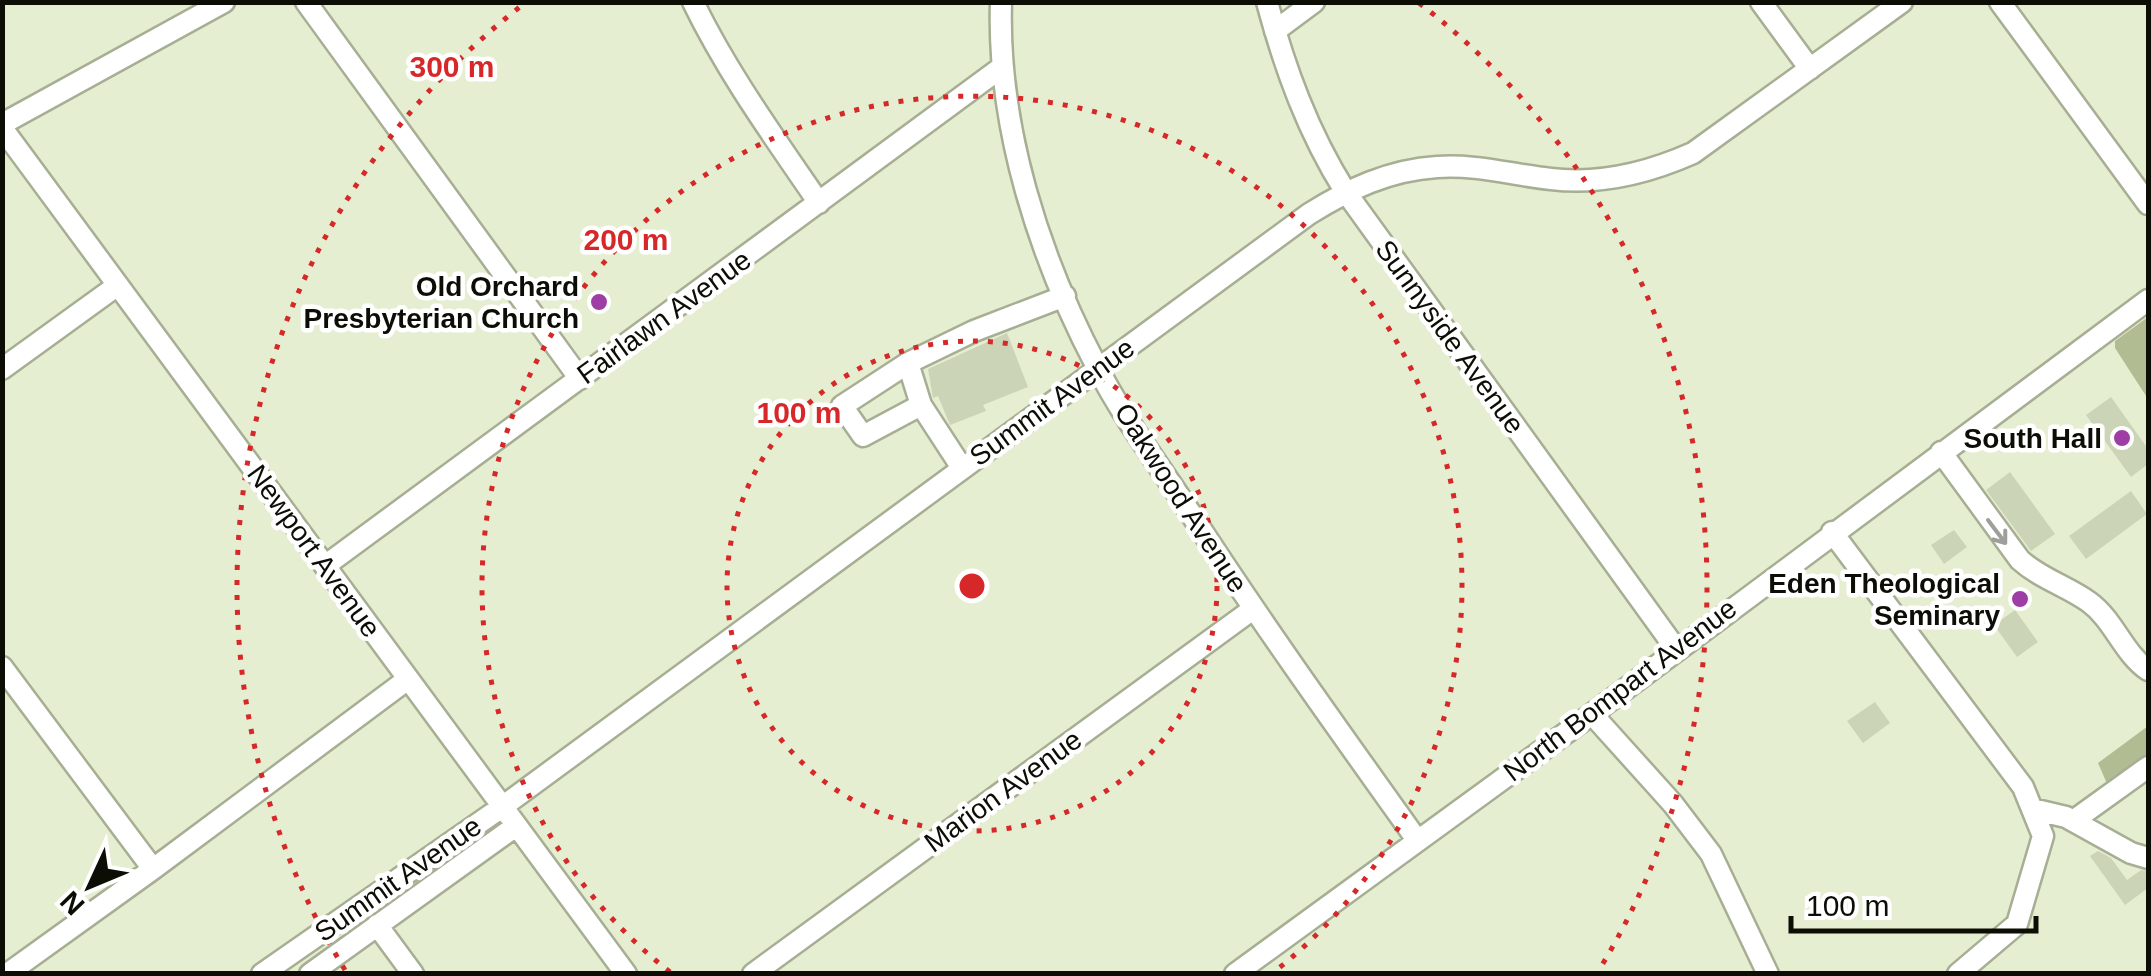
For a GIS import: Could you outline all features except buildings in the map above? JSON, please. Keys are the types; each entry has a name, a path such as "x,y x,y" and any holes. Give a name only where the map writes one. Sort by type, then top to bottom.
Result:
{"street":[{"path":"2,126 224,2"},
{"path":"306,2 580,379"},
{"path":"693,2 712,43 745,96 818,202"},
{"name":"Oakwood Avenue","path":"1001,2 1002,68 1031,205 1064,296 1098,369 1252,609 1416,840"},
{"name":"Sunnyside Avenue","path":"1267,2 1302,110 1345,191 1676,649"},
{"path":"1275,31 1314,2"},
{"path":"1761,2 1810,70"},
{"name":"Summit Avenue","path":"262,974 502,807 1345,191 1400,172 1438,166 1555,180 1611,179 1640,173 1692,153 1902,2"},
{"path":"2000,2 2148,204"},
{"name":"Fairlawn Avenue","path":"326,565 1002,68"},
{"name":"Newport Avenue","path":"2,126 626,974"},
{"path":"2,369 118,285"},
{"path":"920,405 863,436 842,406 908,362 974,330 1064,296"},
{"name":"North Bompart Avenue","path":"1235,974 2148,300"},
{"path":"908,362 920,405 962,468"},
{"path":"1940,452 2020,560 2033,572 2089,602 2131,655 2148,670"},
{"path":"1832,532 2023,787 2043,836 2016,924 1958,974"},
{"name":"Marion Avenue","path":"753,974 1252,609"},
{"path":"2,667 153,870"},
{"path":"7,974 408,679"},
{"path":"1592,714 1673,804 1711,854 1768,974"},
{"path":"2073,821 2148,767"},
{"path":"2032,809 2073,821 2148,858"},
{"path":"310,974 516,826"},
{"path":"378,925 413,974"}],"green space":[{"path":"2148,317 2148,399 2115,348 2115,341"},
{"path":"2148,726 2148,756 2108,786 2098,763"}],"place":[{"name":"Old Orchard Presbyterian Church","path":"599,302"},
{"name":"South Hall","path":"2122,438"},
{"name":"Eden Theological Seminary","path":"2020,599"}]}
